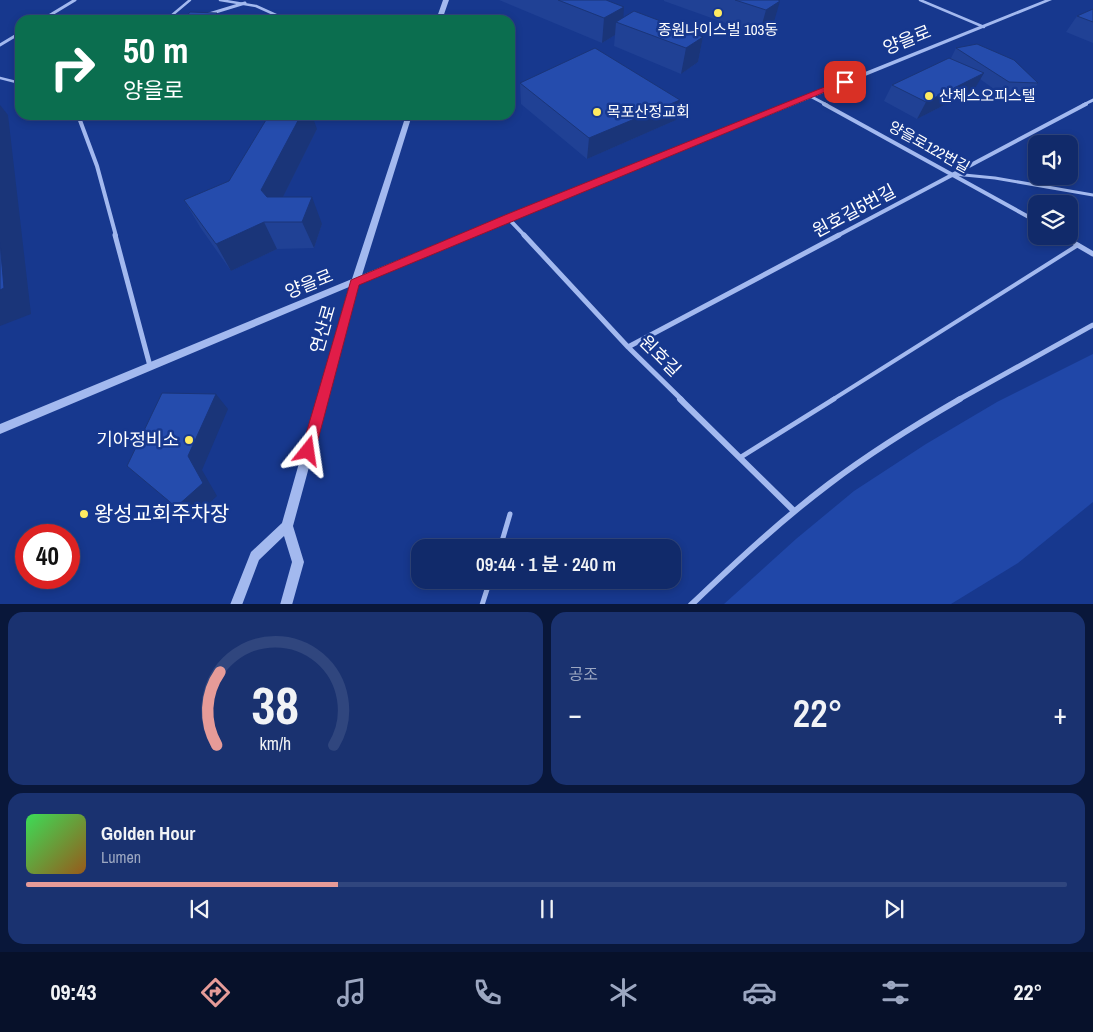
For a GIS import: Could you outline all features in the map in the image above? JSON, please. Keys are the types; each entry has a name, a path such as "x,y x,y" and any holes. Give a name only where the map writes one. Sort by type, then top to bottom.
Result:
{"street":[{"path":"51,15 75,0"},
{"path":"442,15 446,0"},
{"name":"양을로","path":"0,429 508,218 1049,0"},
{"path":"206,15 245,3"},
{"path":"0,45 15,36"},
{"name":"양을로122번길","path":"810,96 1028,216"},
{"name":"원호길5번길","path":"628,347 1093,100"},
{"path":"80,120 97,166 150,366"},
{"name":"연산로","path":"287,526 355,283 407,120"},
{"name":"원호길","path":"508,218 628,347 794,511"},
{"path":"1078,245 1093,254"},
{"path":"691,604 794,511 841,474 903,432 986,382 1093,325"},
{"path":"236,604 255,556 287,526 298,562 286,604"}],"lane":[{"path":"173,15 190,0"},
{"path":"220,0 245,3 275,15"},
{"path":"920,0 984,27"},
{"path":"0,78 15,82"},
{"path":"953,174 995,178 1093,195"},
{"path":"740,457 1078,245"},
{"path":"503,539 510,514"},
{"path":"482,604 487,589"}],"shaded area":[{"path":"1093,354 1093,502 1018,563 951,604 724,604 796,539 854,491 926,444 997,402"}],"building":[{"path":"558,0 606,0 624,7 604,18"},
{"path":"735,0 778,0 780,1 766,10"},
{"path":"1093,9 1093,22 1077,16"},
{"path":"634,11 703,37 686,48 616,22"},
{"path":"190,12 217,13 215,15 187,15"},
{"path":"977,44 1014,60 1038,83 1009,82 956,48"},
{"path":"595,48 680,100 589,138 520,83"},
{"path":"949,58 984,73 926,102 892,85"},
{"path":"266,120 298,120 261,190 267,197 312,197 302,222 264,222 216,244 184,200 229,181"},
{"path":"0,242 4,288 0,290"},
{"name":"기아정비소","path":"162,393 216,394 188,456 203,483 176,507 127,466"}],"place":[{"name":"종원나이스빌 103동","path":"718,13"},
{"name":"산체스오피스텔","path":"929,96"},
{"name":"목포산정교회","path":"597,112"},
{"name":"기아정비소","path":"189,440"},
{"name":"왕성교회주차장","path":"84,514"}],"route":[{"path":"308,451 355,283 508,218 845,82"}]}
